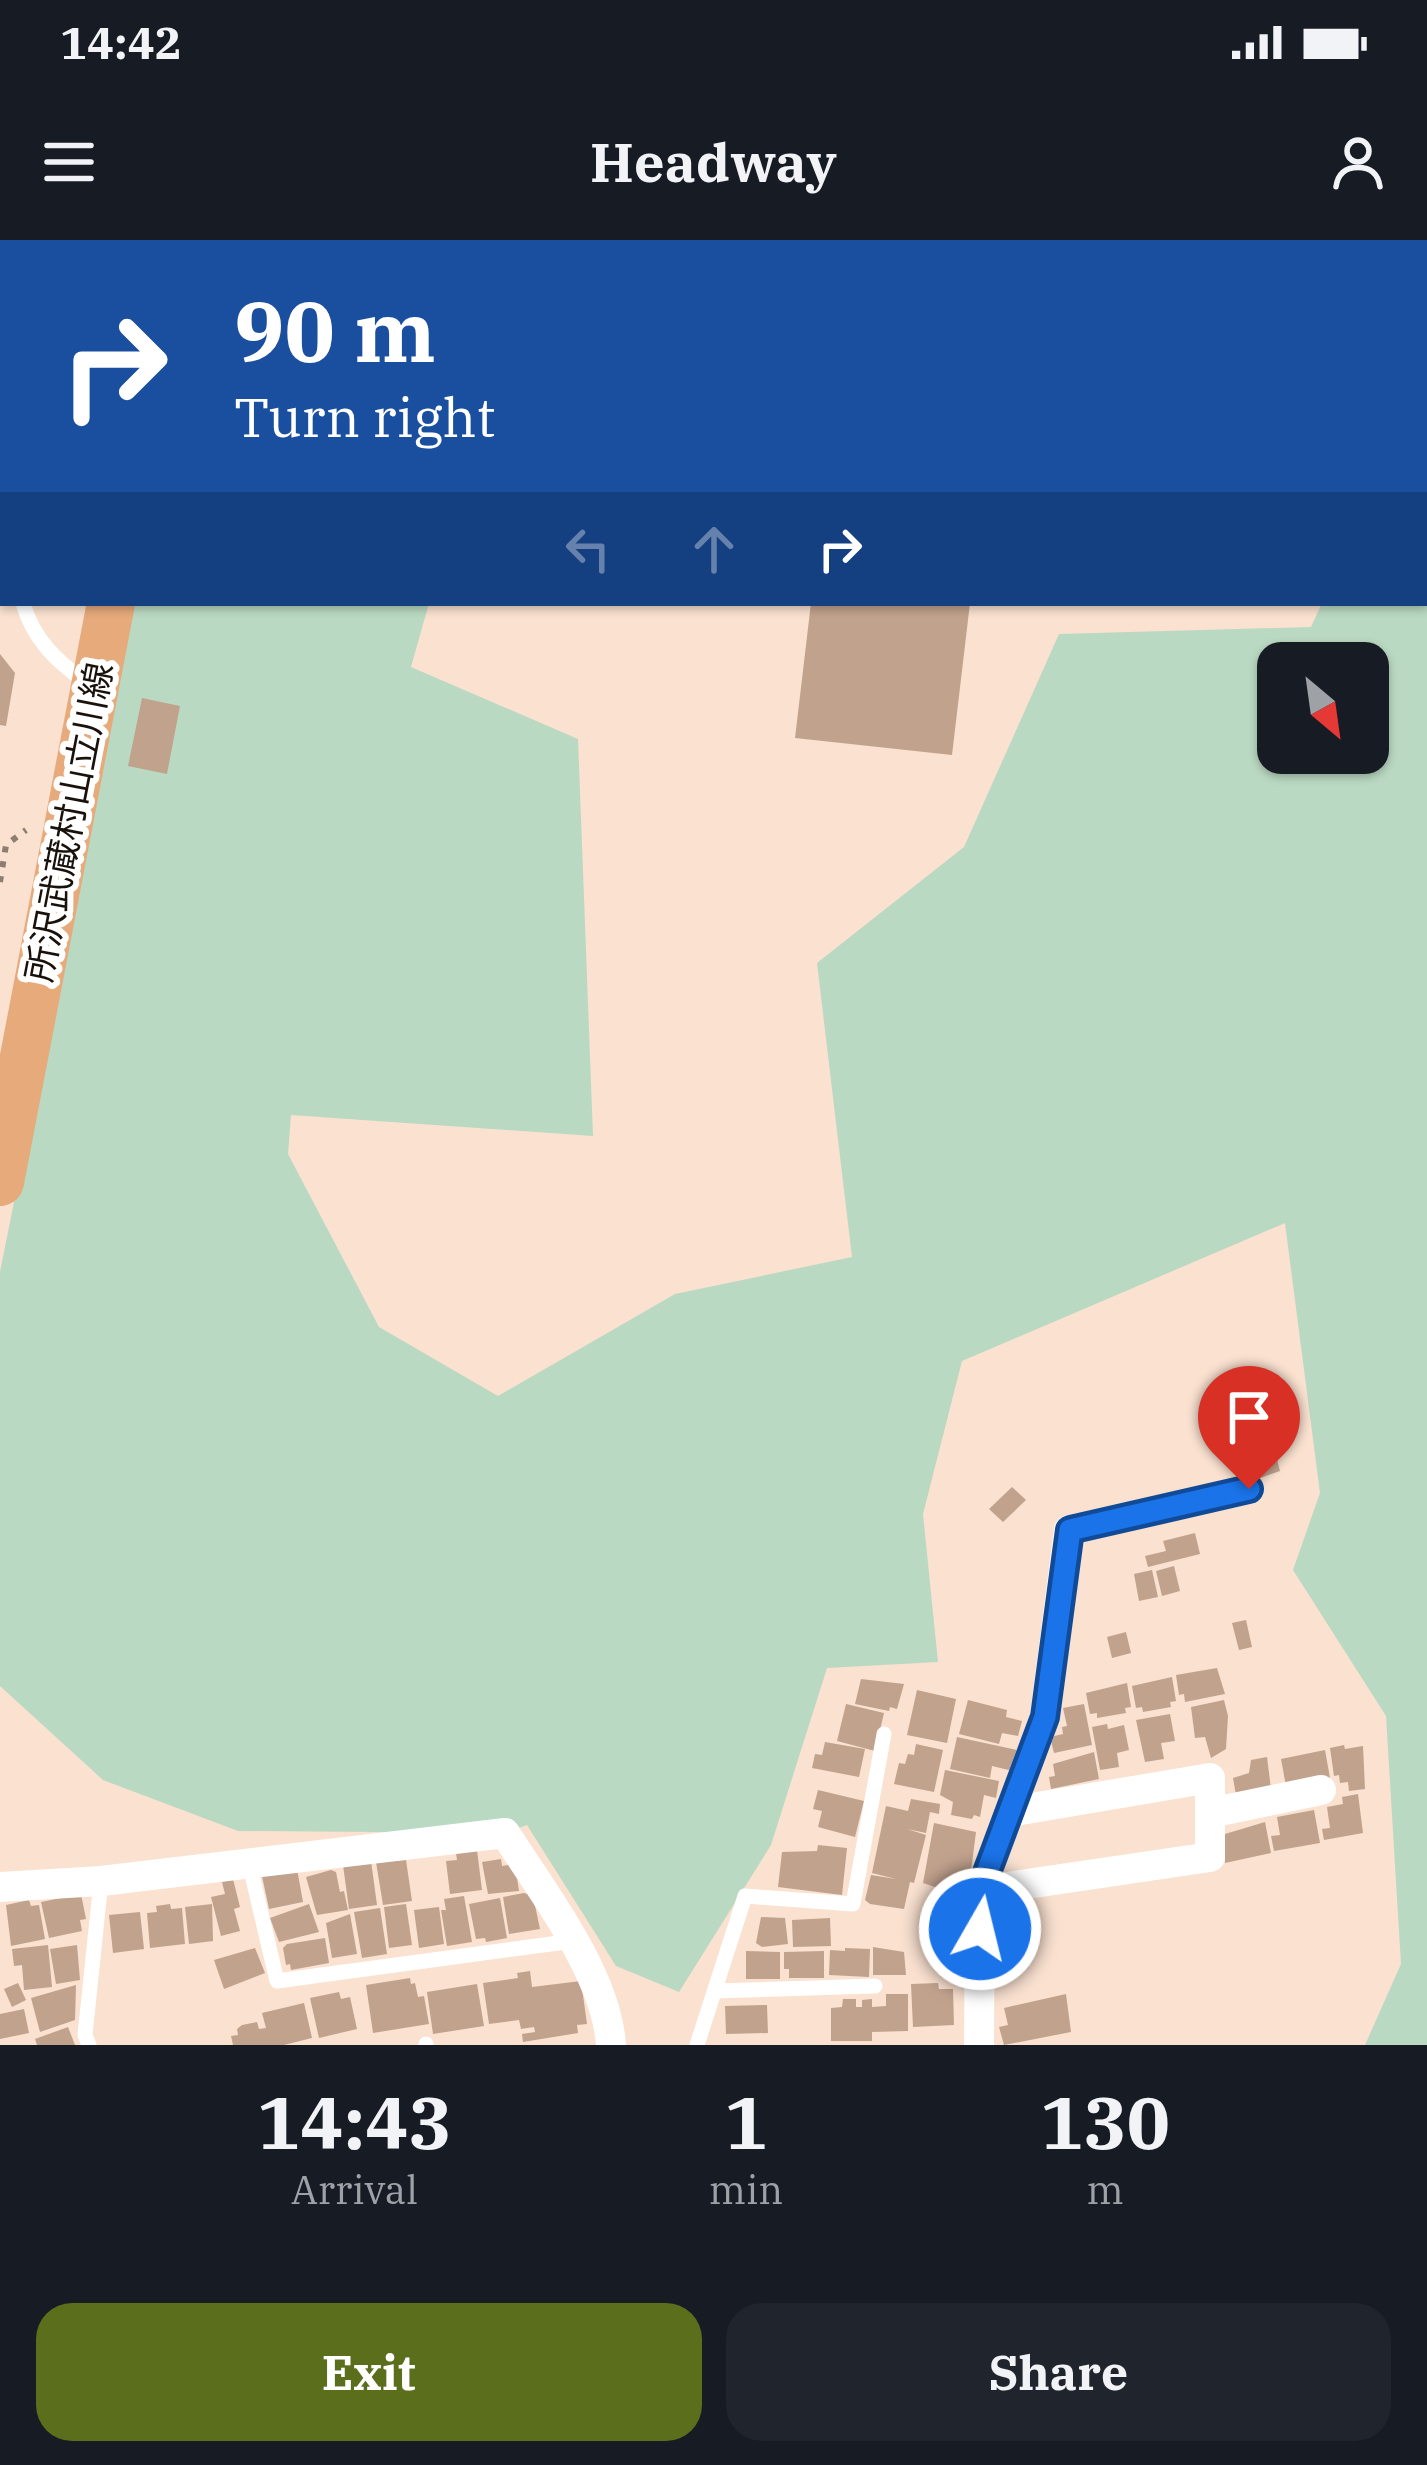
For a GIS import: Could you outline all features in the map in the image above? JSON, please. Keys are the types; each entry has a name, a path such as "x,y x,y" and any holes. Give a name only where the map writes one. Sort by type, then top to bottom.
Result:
{"main road":[{"name":"所沢武蔵村山立川線","path":"0,1181 110,606"}],"street":[{"path":"979,2045 980,1891 1045,1717 1070,1530"},
{"path":"980,1891 1210,1857 1210,1778 1009,1812"},
{"path":"1210,1813 1322,1790"},
{"path":"0,1887 100,1881 505,1833 573,1941 609,2018 610,2045"}],"lane":[{"path":"24,606 29,626 57,662 94,688"},
{"path":"1070,1530 1249,1489"},
{"path":"698,2045 745,1897 853,1904 884,1734"},
{"path":"249,1862 277,1981 573,1941"},
{"path":"89,2045 85,2035 100,1881"},
{"path":"715,1991 874,1986"}],"green space":[{"path":"133,606 428,606 411,667 578,739 593,1136 291,1115 288,1154 379,1327 498,1396 675,1294 852,1257 817,963 964,847 1059,634 1311,627 1321,606 1427,606 1427,2045 1365,2045 1401,1964 1386,1716 1293,1570 1320,1493 1285,1223 962,1361 923,1514 938,1662 827,1668 771,1845 679,1992 616,1966 527,1825 505,1833 238,1831 103,1780 0,1686 0,1272"}],"building":[{"path":"811,606 970,606 952,755 795,738"},
{"path":"0,654 15,673 6,726 0,725"},
{"path":"142,698 180,706 167,774 128,766"},
{"path":"1271,1436 1280,1471 1249,1482 1240,1443"},
{"path":"1012,1487 1026,1500 1003,1522 989,1509"},
{"path":"1195,1533 1200,1554 1148,1567 1145,1556 1166,1551 1163,1541"},
{"path":"1174,1566 1180,1591 1162,1596 1156,1571"},
{"path":"1152,1570 1158,1597 1139,1601 1134,1574"},
{"path":"1246,1620 1252,1647 1239,1650 1232,1623"},
{"path":"1126,1632 1131,1653 1112,1658 1107,1637"},
{"path":"1217,1668 1225,1694 1185,1702 1176,1675"},
{"path":"1172,1677 1176,1701 1170,1702 1171,1707 1143,1712 1142,1707 1136,1708 1132,1686"},
{"path":"861,1679 904,1684 897,1709 855,1704"},
{"path":"1127,1683 1131,1707 1125,1708 1126,1713 1097,1718 1097,1713 1090,1714 1086,1693"},
{"path":"917,1690 956,1699 947,1743 907,1735"},
{"path":"968,1700 1007,1710 1006,1717 1022,1721 1018,1736 1002,1733 999,1744 959,1734"},
{"path":"1224,1700 1226,1749 1211,1758 1205,1737 1195,1738 1191,1707"},
{"path":"846,1704 884,1713 875,1751 837,1741"},
{"path":"1084,1704 1092,1745 1054,1753 1050,1737 1063,1734 1062,1727 1067,1726 1063,1708"},
{"path":"1170,1714 1175,1741 1161,1743 1164,1759 1145,1762 1136,1720"},
{"path":"1107,1724 1108,1729 1124,1725 1129,1750 1117,1753 1119,1767 1100,1770 1092,1727"},
{"path":"957,1737 1017,1750 1013,1771 992,1766 990,1778 950,1769"},
{"path":"825,1742 865,1749 859,1777 812,1768"},
{"path":"916,1744 943,1750 934,1792 894,1784 899,1763 905,1764 908,1754 914,1755"},
{"path":"1344,1745 1345,1749 1363,1746 1365,1789 1349,1791 1348,1782 1340,1783 1339,1775 1334,1776 1330,1748"},
{"path":"1325,1750 1330,1778 1286,1786 1281,1759"},
{"path":"1094,1752 1099,1779 1051,1789 1053,1764"},
{"path":"1267,1757 1271,1789 1236,1795 1233,1778 1249,1773 1251,1760"},
{"path":"945,1770 999,1781 996,1798 984,1795 980,1817 951,1815 953,1802 940,1795"},
{"path":"818,1790 864,1801 855,1837 818,1827 822,1811 813,1809"},
{"path":"1358,1794 1363,1833 1324,1840 1322,1829 1330,1828 1327,1807"},
{"path":"911,1799 940,1804 939,1814 930,1812 926,1833 907,1829 926,1835 904,1909 870,1904 865,1900 871,1875 896,1879 872,1873 886,1806 908,1811"},
{"path":"1314,1810 1320,1843 1274,1851 1271,1836 1280,1835 1277,1817"},
{"path":"1265,1822 1271,1853 1225,1863 1225,1834"},
{"path":"934,1823 976,1832 970,1879 963,1878 959,1895 923,1883"},
{"path":"818,1845 847,1848 842,1895 778,1887 782,1852 817,1851"},
{"path":"477,1850 482,1890 450,1894 446,1861 457,1860 456,1853"},
{"path":"501,1859 502,1866 515,1864 519,1891 488,1894 482,1862"},
{"path":"406,1860 412,1901 383,1905 376,1862"},
{"path":"371,1861 377,1905 349,1909 343,1865"},
{"path":"297,1869 303,1902 269,1909 262,1876"},
{"path":"336,1872 348,1910 317,1915 306,1877"},
{"path":"233,1879 240,1931 221,1936 211,1897 225,1894 222,1882"},
{"path":"81,1894 86,1919 80,1920 82,1931 49,1938 41,1902"},
{"path":"464,1896 472,1942 447,1946 441,1910 446,1910 444,1899"},
{"path":"533,1896 540,1929 509,1934 503,1897"},
{"path":"500,1898 507,1938 476,1939 469,1904"},
{"path":"29,1900 31,1906 39,1905 45,1939 11,1946 6,1905"},
{"path":"170,1904 171,1909 182,1908 185,1944 150,1948 147,1913"},
{"path":"212,1904 213,1941 189,1944 185,1907"},
{"path":"309,1904 319,1932 279,1942 270,1918"},
{"path":"406,1904 412,1945 389,1948 384,1907"},
{"path":"439,1907 444,1944 419,1948 414,1910"},
{"path":"380,1908 387,1954 362,1958 354,1912"},
{"path":"967,1910 968,1936 942,1937 941,1919 949,1919 949,1911"},
{"path":"140,1912 144,1949 113,1953 109,1915"},
{"path":"350,1914 357,1954 332,1958 326,1923"},
{"path":"761,1917 785,1918 788,1944 762,1947 756,1943"},
{"path":"830,1918 831,1946 793,1947 792,1920"},
{"path":"325,1938 329,1963 291,1970 286,1965 283,1948 287,1944"},
{"path":"48,1945 52,1987 24,1990 22,1965 14,1966 12,1949"},
{"path":"77,1945 80,1980 56,1984 50,1949"},
{"path":"873,1947 904,1952 906,1975 873,1975"},
{"path":"255,1948 265,1973 224,1989 214,1960"},
{"path":"870,1949 869,1977 829,1975 830,1950"},
{"path":"746,1951 780,1952 780,1979 746,1979"},
{"path":"824,1951 824,1978 789,1978 784,1952"},
{"path":"530,1971 532,1987 581,1981 587,2024 577,2025 578,2033 523,2042 522,2034 535,2032 534,2027 521,2029 519,2020 489,2024 483,1983 518,1978 517,1973"},
{"path":"410,1978 418,1997 424,1996 429,2024 373,2033 366,1985"},
{"path":"18,1983 26,2000 12,2007 4,1989"},
{"path":"938,1983 939,1989 953,1989 954,2025 913,2027 911,1984"},
{"path":"477,1984 484,2026 433,2034 427,1992"},
{"path":"76,1985 75,2020 40,2032 31,1998"},
{"path":"339,1992 341,1999 350,1997 357,2029 319,2038 310,1998"},
{"path":"886,1994 908,1994 908,2031 872,2032 872,2041 831,2041 831,2008 842,2007 843,1999 856,1999 856,2007 872,1999 872,2007 886,2006"},
{"path":"1066,1994 1071,2032 1004,2045 999,2027 1008,2025 1004,2008"},
{"path":"304,2003 312,2038 284,2045 233,2045 231,2036 238,2035 242,2025 257,2022 259,2029 266,2028 262,2013"},
{"path":"767,2005 768,2033 726,2034 725,2006"},
{"path":"24,2009 29,2033 0,2039 0,2014"},
{"path":"68,2027 75,2045 37,2045 35,2039"}],"route":[{"path":"980,1929 980,1891 1045,1717 1070,1530 1249,1489"}]}
